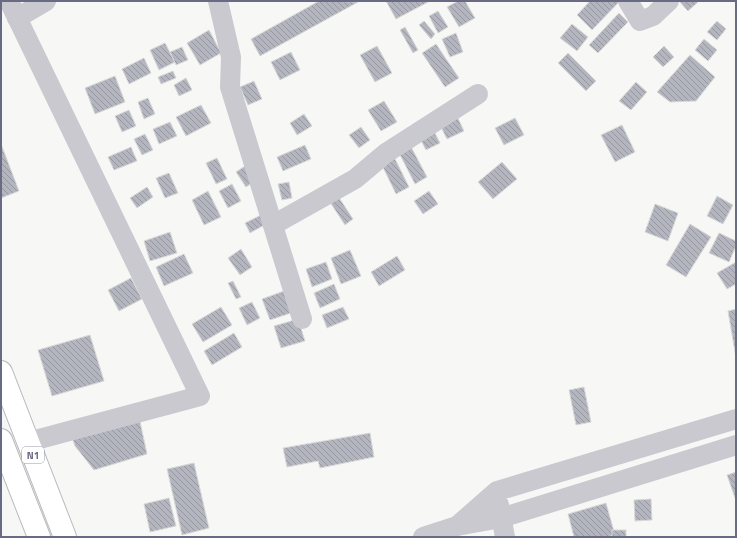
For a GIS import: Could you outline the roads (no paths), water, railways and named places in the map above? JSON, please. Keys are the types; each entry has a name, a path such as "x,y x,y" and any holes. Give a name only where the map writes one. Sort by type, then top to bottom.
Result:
{"highway":[{"name":"N1","path":"1,372 65,537"},
{"name":"N1","path":"1,440 39,537"}],"street":[{"path":"28,442 200,396 13,9 46,1"},
{"path":"218,1 231,57 230,87 302,319"},
{"path":"628,1 640,21 653,16 669,1"},
{"path":"273,225 356,179 386,153 478,94"},
{"path":"457,526 497,492 736,419"},
{"path":"423,537 457,526 501,518 736,445"},
{"path":"497,492 505,537"}]}
